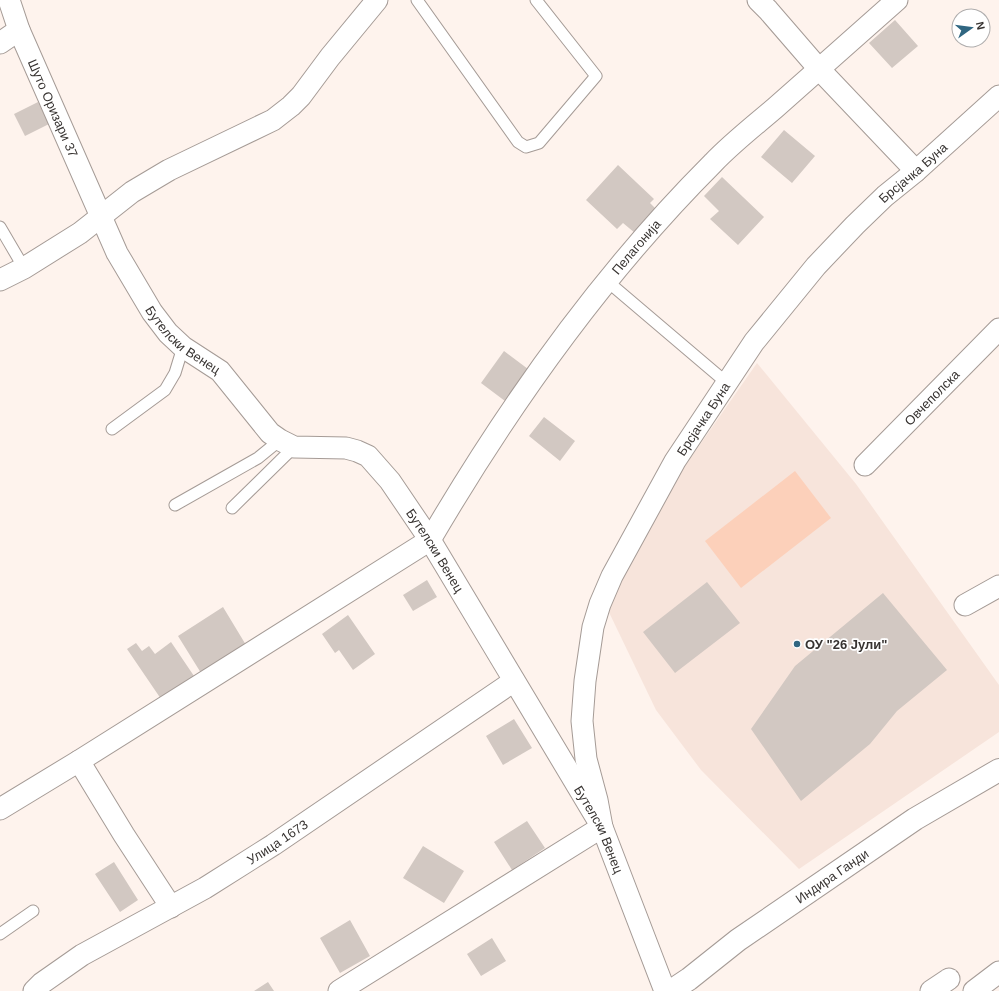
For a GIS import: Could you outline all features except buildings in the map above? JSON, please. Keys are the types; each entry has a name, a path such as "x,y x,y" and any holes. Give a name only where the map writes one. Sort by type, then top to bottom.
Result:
{"street":[{"name":"Шуто Оризари 37","path":"9,0 19,30 101,216"},
{"path":"0,280 24,268 80,233 132,192 169,170 272,120 292,106 330,56 378,0"},
{"path":"758,0 819,69 916,171"},
{"name":"Пелагонија","path":"430,540 451,503 525,391 607,281 658,220 714,162 897,0"},
{"path":"0,43 19,30"},
{"name":"Брсјачка Буна","path":"602,827 597,800 586,759 582,720 585,681 594,627 600,604 612,576 676,461 754,342 816,266 885,196 916,171 999,96"},
{"name":"Бутелски Венец","path":"101,216 117,253 152,312 168,333 183,347 220,371 270,433 287,444 346,448 357,451 368,456 390,481 430,540 602,827 666,991"},
{"name":"Овчеполска","path":"865,466 999,329"},
{"path":"0,808 79,761 430,540"},
{"path":"965,605 999,586"},
{"name":"Улица 1673","path":"34,991 42,983 82,955 205,888 273,845 514,681"},
{"path":"79,761 124,835 171,907"},
{"name":"Индира Ганди","path":"671,991 692,985 738,940 915,819 999,770"},
{"path":"339,991 602,827"},
{"path":"974,991 999,972"},
{"path":"931,991 949,979"}],"lane":[{"path":"417,0 518,142 526,147 539,143 596,76 536,0"},
{"path":"0,227 24,268"},
{"path":"607,281 727,383"},
{"path":"112,429 165,390 175,373 183,347"},
{"path":"175,505 258,458 287,444"},
{"path":"232,508 287,444"},
{"path":"0,934 33,911"}],"shaded area":[{"name":"ОУ \"26 Јули\"","path":"757,363 856,484 999,685 999,732 799,869 701,770 656,710 605,604 662,499"},
{"path":"795,471 831,518 741,588 705,541"}],"place":[{"name":"ОУ \"26 Јули\"","path":"797,644"}]}
